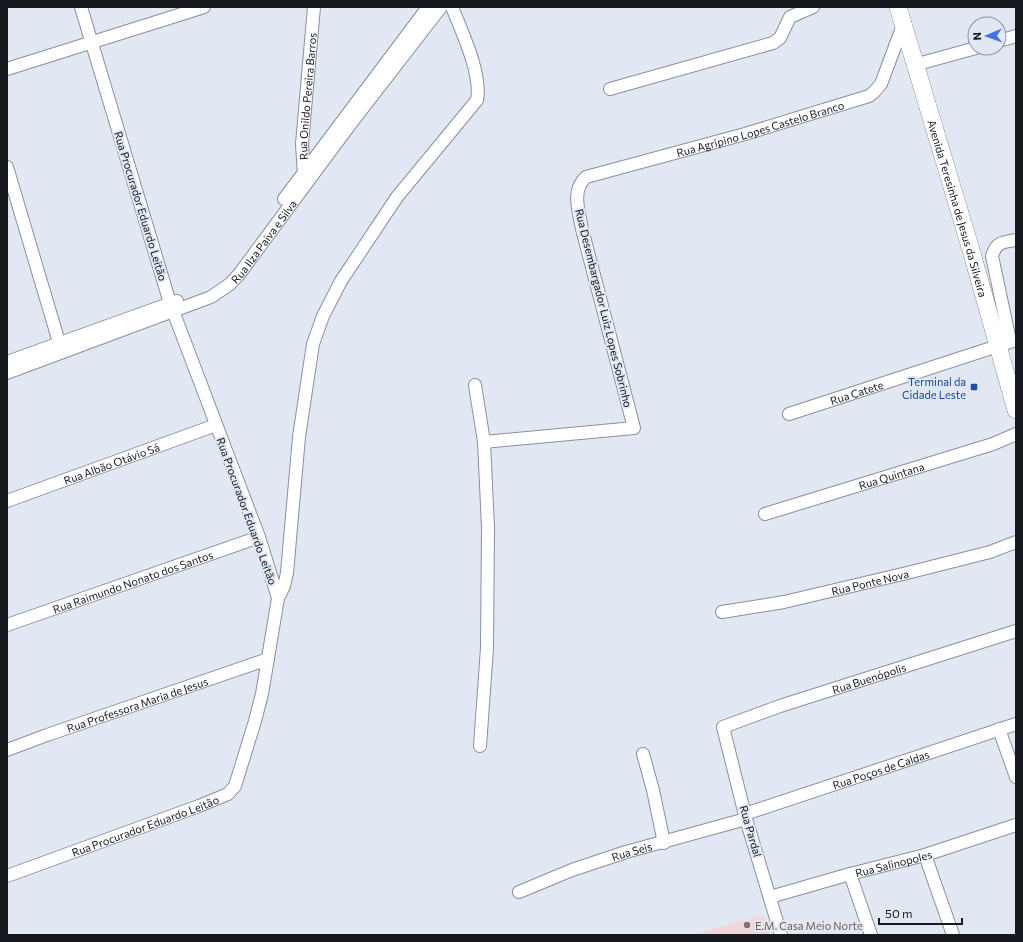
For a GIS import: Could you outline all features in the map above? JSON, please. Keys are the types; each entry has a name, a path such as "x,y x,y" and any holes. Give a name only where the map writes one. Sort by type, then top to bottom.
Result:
{"street":[{"name":"Rua Procurador Eduardo Leitão","path":"7,875 199,806 228,794 232,790 239,775 255,721 268,659 278,598 259,537 171,307 81,7"},
{"path":"7,70 202,7"},
{"name":"Rua Onildo Pereira Barros","path":"304,186 302,144 314,7"},
{"name":"Rua Ilza Paiva e Silva","path":"7,362 61,347 171,307 223,280 251,246 428,7"},
{"name":"Rua Ilza Paiva e Silva","path":"171,307 211,297 230,284 240,273 349,126 441,7"},
{"path":"278,598 284,586 286,577 299,438 308,373 313,344 323,316 341,281 397,197 477,100 478,91 474,66 452,7"},
{"path":"610,89 773,43 780,38 790,17 813,7"},
{"name":"Avenida Teresinha de Jesus da Silveira","path":"898,7 914,65 971,250 1008,342 1016,410"},
{"name":"Rua Agripino Lopes Castelo Branco","path":"578,187 586,177 744,134 869,96 881,84 903,25"},
{"path":"914,65 967,50"},
{"path":"7,167 61,347"},
{"name":"Rua Desembargador Luiz Lopes Sobrinho","path":"484,442 634,428 582,229 577,202 578,187"},
{"path":"1008,342 992,256 994,249 999,244 1016,240"},
{"name":"Rua Catete","path":"789,414 1008,342"},
{"name":"Rua Ilza Paiva e Silva","path":"7,373 61,347"},
{"path":"475,385 484,442 488,527 487,648 480,746"},
{"name":"Rua Albão Otávio Sá","path":"7,501 216,425"},
{"name":"Rua Quintana","path":"765,514 993,444 1016,434"},
{"name":"Rua Raimundo Nonato dos Santos","path":"7,625 259,537"},
{"name":"Rua Ponte Nova","path":"722,612 769,605 907,573 990,552 1016,542"},
{"name":"Rua Buenópolis","path":"723,727 780,706 1016,631"},
{"name":"Rua Professora Maria de Jesus","path":"7,750 268,659"},
{"name":"Rua Poços de Caldas","path":"746,816 1016,724"},
{"name":"Rua Pardal","path":"723,727 746,816 781,935"},
{"path":"999,729 1016,777"},
{"path":"643,754 653,790 664,842"},
{"name":"Rua Seis","path":"519,892 626,852 664,842 746,816"},
{"name":"Rua Salinopoles","path":"770,897 850,874 925,855 1016,825"},
{"path":"925,855 953,935"},
{"path":"850,874 871,935"}],"shaded area":[{"name":"E.M. Casa Meio Norte","path":"763,915 769,935 692,935"}],"place":[{"name":"Terminal da Cidade Leste","path":"974,387"},
{"name":"E.M. Casa Meio Norte","path":"747,925"}]}
